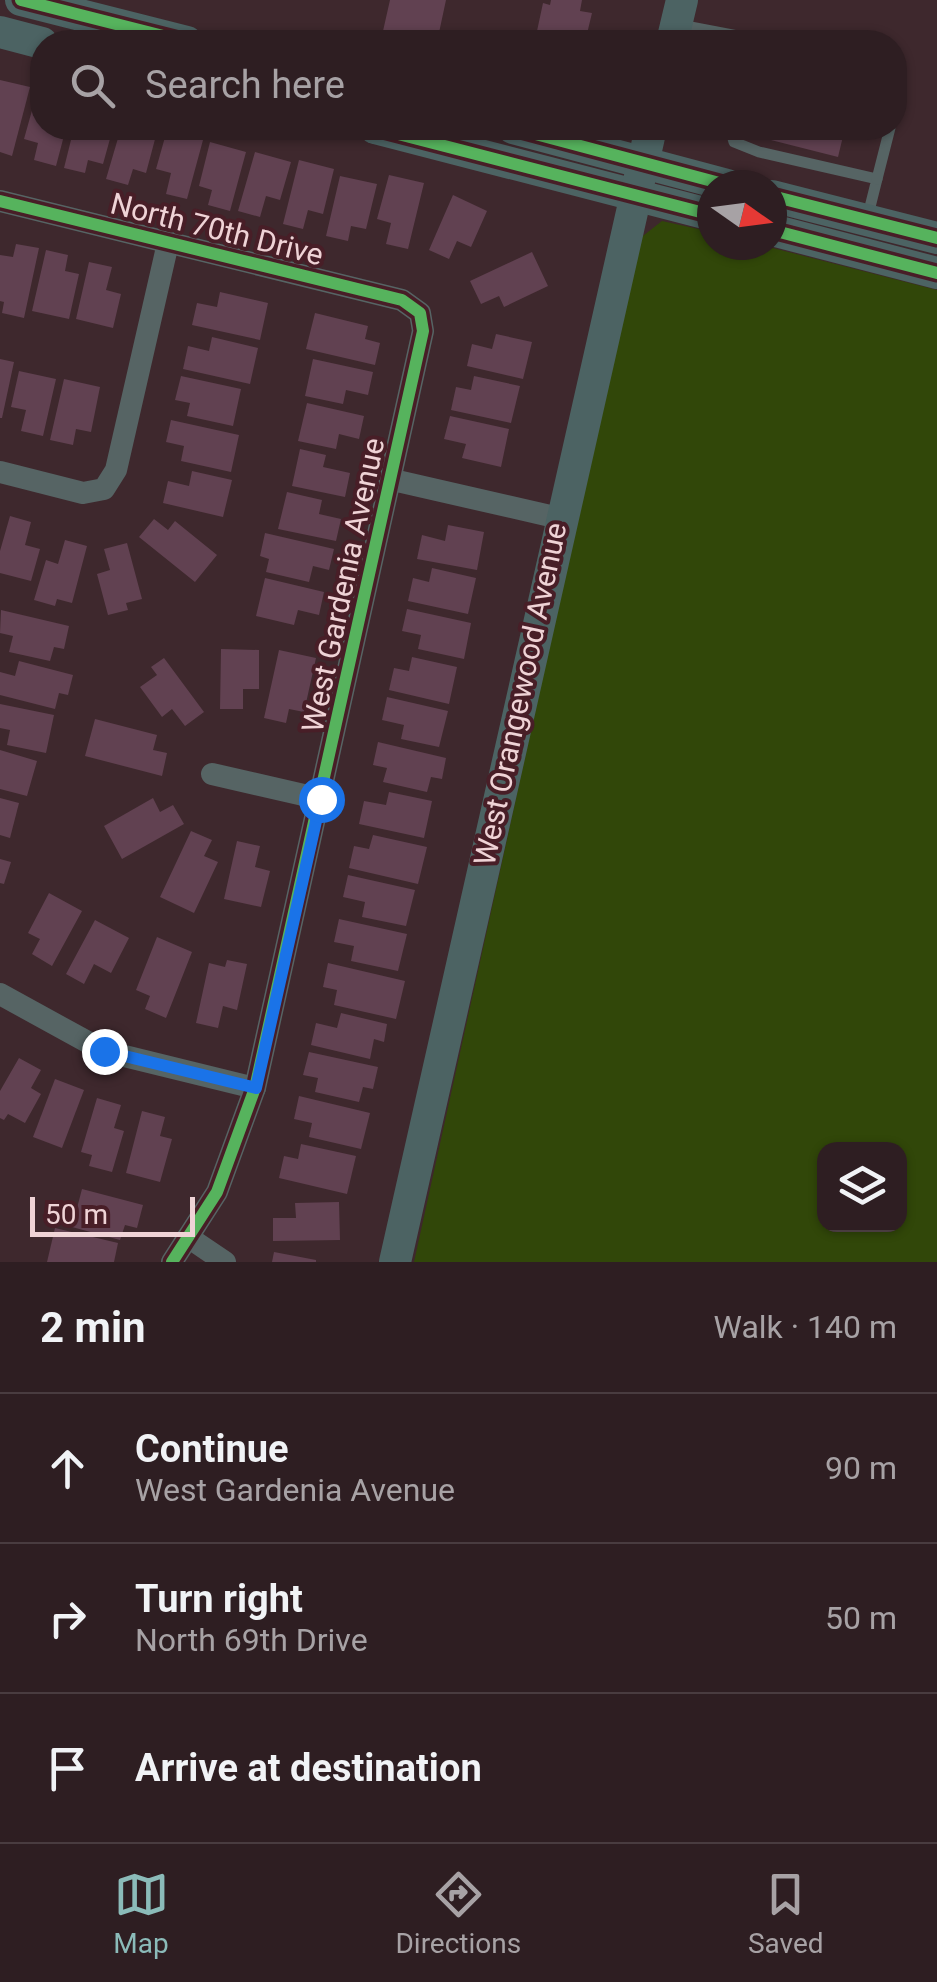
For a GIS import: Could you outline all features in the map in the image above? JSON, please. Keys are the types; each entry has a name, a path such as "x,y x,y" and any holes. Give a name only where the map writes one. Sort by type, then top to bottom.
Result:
{"street":[{"path":"21,0 139,30"},
{"path":"49,30 56,9"},
{"path":"0,32 30,39"},
{"path":"421,140 697,211"},
{"path":"559,140 697,177"},
{"name":"West Orangewood Avenue","path":"395,1262 559,518 647,140"},
{"path":"787,200 937,238"},
{"name":"North 70th Drive","path":"0,201 402,300 420,313"},
{"path":"787,234 937,273"},
{"path":"0,472 83,493 104,489 116,470 168,243"},
{"name":"West Gardenia Avenue","path":"172,1262 216,1192 256,1088 393,480 422,331 420,313"},
{"path":"393,480 559,518"},
{"path":"212,774 321,799"},
{"path":"0,994 104,1051 256,1088"},
{"path":"188,1237 225,1262"}],"lane":[{"path":"676,22 708,30"},
{"path":"733,140 759,152 877,178"},
{"path":"867,220 887,140"}],"shaded area":[{"path":"662,221 697,229 697,260 787,260 787,252 937,290 937,1262 414,1262 639,239"}],"building":[{"path":"390,0 446,0 440,30 383,30"},
{"path":"551,0 582,0 580,11 592,13 588,30 537,30 543,3 550,5"},
{"path":"0,80 30,87 12,156 0,152"},
{"path":"30,118 30,140 63,140 56,166 34,160 38,143 24,139"},
{"path":"71,140 110,140 103,164 88,160 85,173 64,168"},
{"path":"117,140 155,140 146,173 133,169 128,185 106,179"},
{"path":"164,140 203,140 187,199 166,194 171,173 156,169"},
{"path":"771,140 842,140 838,157"},
{"path":"210,142 246,152 230,211 208,205 212,190 199,186"},
{"path":"255,152 291,162 280,200 266,196 260,217 238,211"},
{"path":"299,160 334,169 323,214 308,210 303,229 283,224"},
{"path":"389,175 424,183 408,249 386,244 391,223 377,219"},
{"path":"340,176 377,184 366,229 351,226 348,241 326,236"},
{"path":"453,195 487,211 471,247 457,241 449,259 429,250"},
{"path":"16,244 39,248 24,318 2,313 4,302 0,301 0,255 13,257"},
{"path":"46,250 68,255 65,271 79,274 69,319 32,311"},
{"path":"532,252 548,286 504,307 499,296 481,304 470,281"},
{"path":"89,262 112,267 106,290 121,294 113,328 76,319"},
{"path":"220,292 268,303 260,340 192,325 197,303 217,307"},
{"path":"315,313 368,326 365,339 380,343 375,365 306,349"},
{"path":"496,334 532,342 523,379 467,366 472,344 492,349"},
{"path":"212,337 258,348 250,384 183,369 188,346 209,351"},
{"path":"0,359 14,362 2,418 0,418"},
{"path":"313,359 373,372 368,395 346,390 343,404 305,396"},
{"path":"19,371 56,379 43,436 21,431 26,410 11,407"},
{"path":"181,376 241,389 233,426 187,416 190,403 175,400"},
{"path":"474,376 520,386 511,423 451,410 456,387 471,390"},
{"path":"64,379 100,387 91,432 76,429 73,445 50,440"},
{"path":"307,403 364,416 359,439 339,434 336,449 298,441"},
{"path":"450,416 509,429 501,467 462,458 466,444 444,439"},
{"path":"171,420 239,435 231,472 181,461 184,446 166,442"},
{"path":"300,449 326,455 323,467 350,473 345,497 292,486"},
{"path":"192,471 232,480 223,517 163,503 168,481 189,486"},
{"path":"287,492 322,500 319,514 341,519 336,541 278,529"},
{"path":"10,516 31,522 25,545 40,549 31,581 0,573 0,551"},
{"path":"154,519 168,530 175,521 217,555 195,582 139,537"},
{"path":"448,525 484,532 477,570 417,559 422,535 445,541"},
{"path":"265,533 334,549 329,570 313,566 309,582 266,572 269,559 260,556"},
{"path":"65,540 87,546 72,603 57,599 55,606 34,600 46,560 58,564"},
{"path":"127,543 142,599 126,603 128,610 108,615 97,574 110,570 104,549"},
{"path":"432,568 476,578 468,614 408,601 413,578 429,582"},
{"path":"265,578 324,592 319,615 298,610 294,625 256,616"},
{"path":"407,609 471,623 464,659 418,649 421,635 402,631"},
{"path":"1,610 69,626 64,649 54,647 50,661 9,652 13,636 0,633"},
{"path":"221,649 259,650 259,689 243,689 243,709 220,709"},
{"path":"279,650 316,658 304,712 289,709 286,723 264,718"},
{"path":"412,657 457,667 449,704 389,690 394,668 409,671"},
{"path":"164,658 204,712 185,726 172,709 162,717 140,687 157,675 151,667"},
{"path":"19,661 73,675 68,695 59,693 55,709 0,695 0,672 15,676"},
{"path":"387,697 448,711 439,747 401,739 404,725 382,720"},
{"path":"0,704 54,715 46,753 7,745 10,730 0,728"},
{"path":"95,719 157,735 153,750 167,753 162,776 85,756"},
{"path":"378,742 446,758 442,779 431,777 427,792 383,782 387,768 373,765"},
{"path":"0,750 37,761 27,796 0,789"},
{"path":"389,792 432,801 424,838 359,824 364,801 386,805"},
{"path":"0,798 19,803 10,838 0,835"},
{"path":"153,798 160,812 173,805 184,824 122,859 104,826"},
{"path":"191,831 212,840 204,856 218,862 194,913 160,897"},
{"path":"373,835 427,847 418,884 349,868 354,846 369,849"},
{"path":"237,841 260,846 255,867 270,871 261,907 224,899"},
{"path":"0,859 11,862 4,884 0,883"},
{"path":"348,875 415,890 406,926 362,917 365,902 343,897"},
{"path":"49,893 82,911 52,966 32,954 40,939 28,933"},
{"path":"339,919 407,934 398,971 351,961 354,946 334,942"},
{"path":"95,920 129,938 111,973 94,964 84,984 66,974"},
{"path":"157,937 192,952 166,1018 145,1009 150,996 136,990"},
{"path":"227,960 247,964 237,1010 223,1006 218,1028 196,1023 209,963 225,967"},
{"path":"328,963 405,981 396,1019 334,1005 337,990 323,987"},
{"path":"341,1013 387,1024 384,1042 374,1039 370,1059 311,1045 316,1023 337,1028"},
{"path":"309,1052 378,1067 373,1089 363,1087 359,1102 315,1092 318,1078 303,1075"},
{"path":"19,1058 41,1070 31,1088 41,1094 25,1123 8,1114 4,1120 0,1118 0,1091"},
{"path":"55,1079 84,1090 62,1148 33,1137"},
{"path":"299,1096 370,1113 361,1149 309,1137 312,1123 294,1119"},
{"path":"97,1098 121,1105 114,1128 124,1131 112,1172 89,1166 92,1155 81,1152"},
{"path":"142,1111 165,1117 160,1136 172,1139 160,1182 126,1173"},
{"path":"301,1144 356,1156 347,1194 279,1178 284,1156 298,1159"},
{"path":"82,1189 143,1205 137,1228 125,1225 120,1240 72,1227"},
{"path":"339,1202 340,1240 273,1241 273,1218 296,1218 295,1203"},
{"path":"55,1228 118,1243 114,1262 47,1262"},
{"path":"274,1252 316,1260 316,1262 272,1262"}],"cycle path":[{"path":"21,0 140,30"},
{"path":"421,140 697,211"},
{"path":"558,140 697,177"},
{"path":"787,200 937,238"},
{"path":"0,201 402,300 420,313 423,331 255,1088 217,1192 172,1262"},
{"path":"787,234 937,273"}],"route":[{"path":"104,1051 256,1088 321,799"}]}
